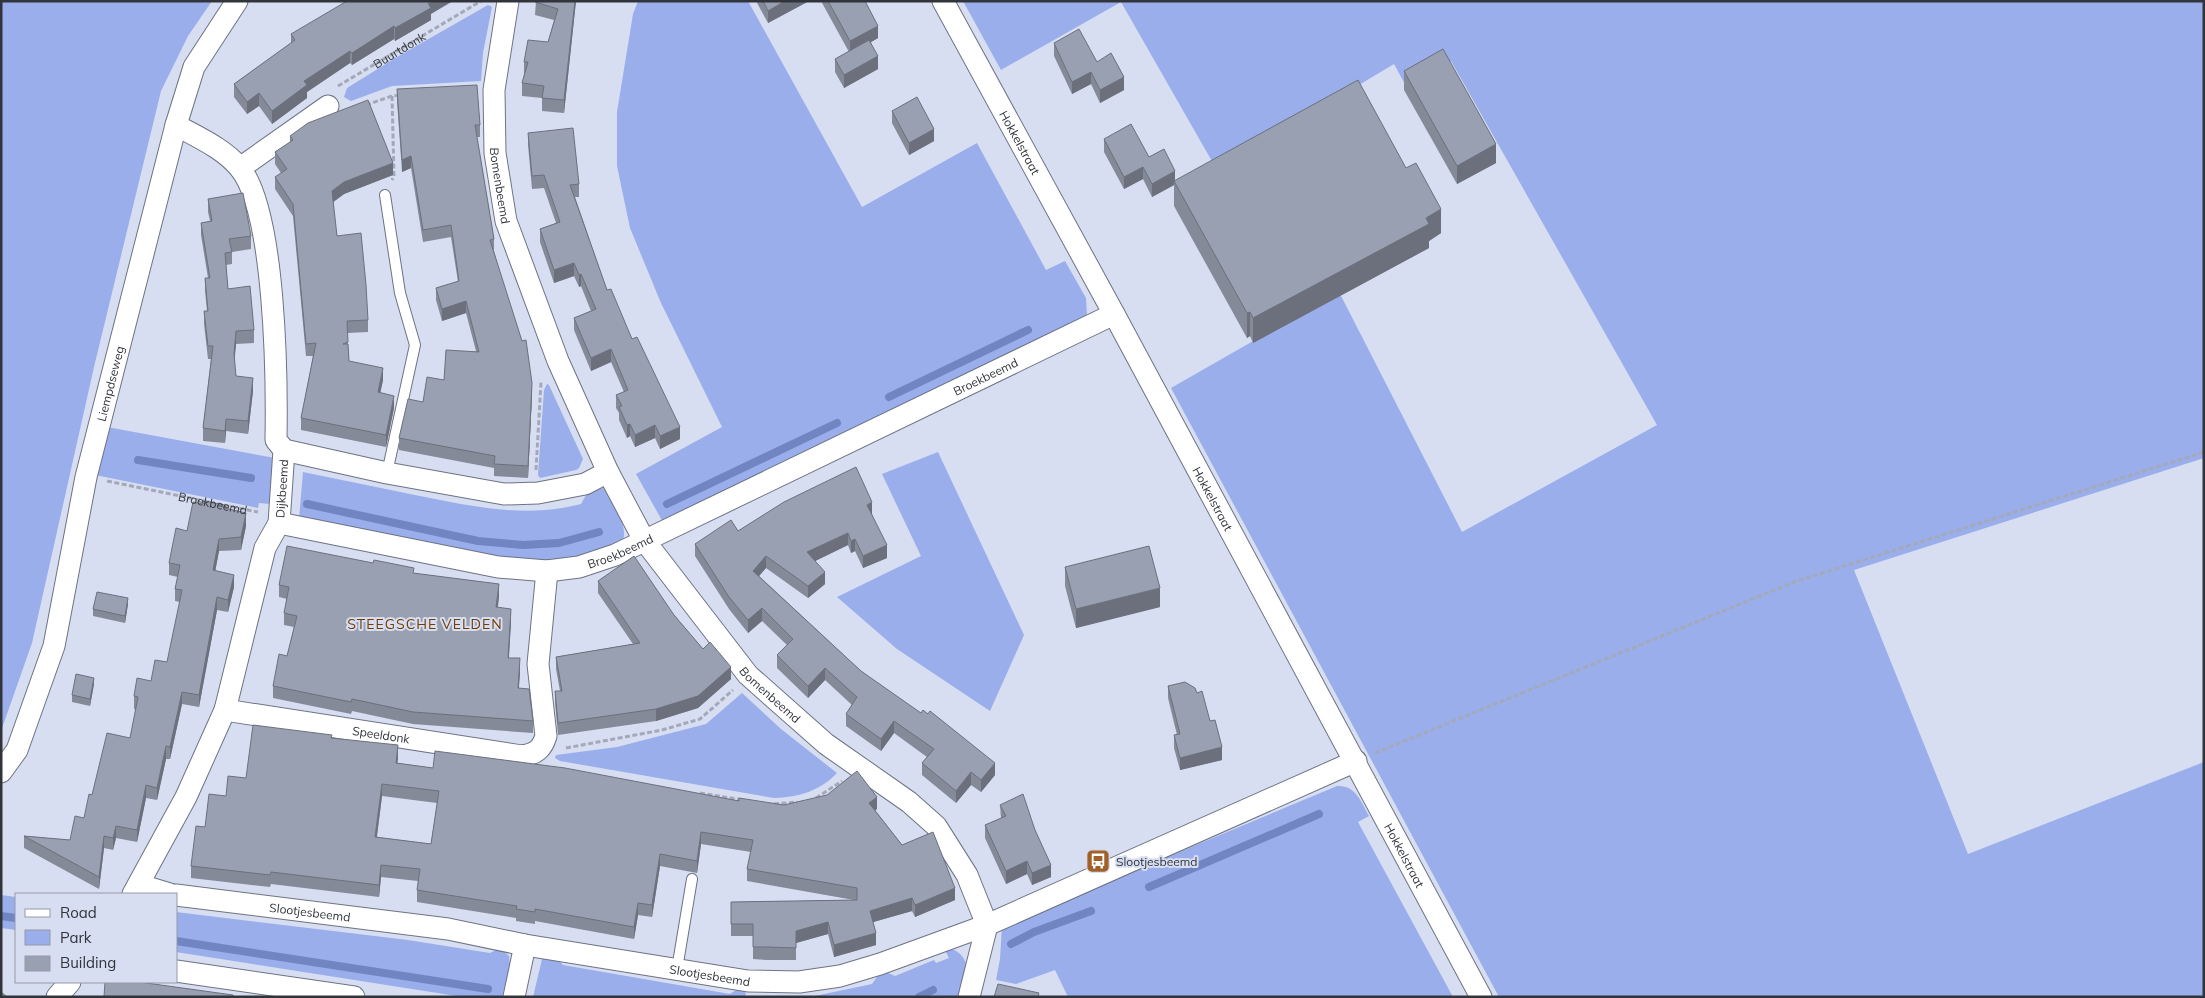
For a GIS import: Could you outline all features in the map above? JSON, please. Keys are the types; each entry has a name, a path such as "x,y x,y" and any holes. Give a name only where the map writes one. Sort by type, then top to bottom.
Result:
{"street":[{"name":"Liempdseweg","path":"1,772 17,750 54,646 86,477 176,125 194,67 237,1"},
{"name":"Bomenbeemd","path":"508,1 494,90 495,153 506,221 558,361 608,472 644,540 748,675 826,744 909,802 936,826 967,875 987,925"},
{"name":"Hokkelstraat","path":"943,1 1356,761 1481,997"},
{"path":"240,168 328,106"},
{"name":"Dijkbeemd","path":"137,890 186,796 225,710 265,548 279,523 284,450 276,440 273,312 262,224 254,195 240,168 215,147 176,125"},
{"name":"Broekbeemd","path":"279,523 498,567 546,571 579,567 615,555 1114,314"},
{"path":"284,450 387,473 504,494 534,493 585,484 608,472"},
{"path":"537,752 546,736 538,664 546,571"},
{"name":"Speeldonk","path":"225,710 522,756 537,752"},
{"name":"Slootjesbeemd","path":"178,895 448,929 525,945 748,981 799,982 840,976 880,964 987,925 1356,761"},
{"path":"137,890 162,893"},
{"path":"969,997 987,925"},
{"path":"514,997 525,945"},
{"path":"178,971 354,997"},
{"path":"57,997 69,983"}],"lane":[{"path":"385,195 400,292 415,345 387,473"},
{"path":"677,969 692,879"}],"path":[{"name":"Buurtdonk","path":"328,106 339,84 481,1"},
{"path":"365,106 392,96 410,95"},
{"path":"385,195 394,176 392,96"},
{"path":"534,493 541,378 558,361"},
{"path":"1356,761 1794,582 2204,452"},
{"name":"Broekbeemd","path":"86,477 257,512 279,523"},
{"path":"537,752 602,743 662,730 700,718 748,675"},
{"path":"811,799 818,797 842,781 857,766"},
{"path":"695,792 744,800"},
{"path":"764,803 774,804 803,801"}],"green space":[{"path":"1,1 212,1 188,36 161,91 94,367 32,643 1,731"},
{"path":"638,1 748,1 862,207 977,143 1046,270 1065,261 1086,298 1087,316 664,524 636,474 722,427 661,303 630,228 617,166 617,112 633,14"},
{"path":"963,1 2204,1 2204,458 1854,570 1968,854 2204,762 2204,997 1499,997 1171,388 1339,292 1462,532 1657,425 1451,61 1406,86 1394,64 1217,170 1121,2 1001,70"},
{"path":"488,5 492,7 483,53 481,81 392,86 351,101 344,97 347,88"},
{"path":"547,384 583,459 576,470 540,478 538,475 544,390"},
{"path":"107,427 275,458 270,504 259,503 258,508 95,475"},
{"path":"938,452 1024,635 990,711 897,649 837,597 921,556 882,474"},
{"path":"303,472 477,507 519,511 560,508 581,504 587,493 603,488 619,513 624,528 623,541 581,556 542,561 516,560 299,519"},
{"path":"742,693 781,729 837,773 816,789 792,796 774,798 560,761 555,758 556,755 617,747 706,724"},
{"path":"1337,786 1349,788 1357,795 1363,805 1369,816 1358,822 1453,997 1068,997 1055,970 1016,984 996,980 1000,959 1002,926"},
{"path":"1,895 15,897 15,930 1,928"},
{"path":"178,912 408,940 490,953 500,948 509,956 510,966 502,997 463,997 178,952"},
{"path":"944,948 957,952 966,963 959,997 810,997 872,984 879,974 886,972 895,976 934,960 936,963 949,958"},
{"path":"543,955 554,955 563,965 730,994 739,988 745,988 746,997 533,997"}],"building":[{"path":"347,1 432,1 428,3 431,8 395,28 394,26 352,53 350,51 304,81 307,85 272,111 259,93 247,102 234,84 295,40 291,34"},
{"path":"536,1 575,1 564,100 542,98 544,86 522,83 528,62 524,62 528,40 548,42 558,9"},
{"path":"763,1 785,1 768,11"},
{"path":"828,1 865,1 878,26 850,41"},
{"path":"1079,29 1097,62 1111,53 1124,77 1100,90 1091,72 1072,82 1054,43"},
{"path":"869,40 878,56 844,75 835,59"},
{"path":"1443,49 1496,144 1457,166 1404,71"},
{"path":"1358,80 1406,168 1416,163 1441,209 1426,218 1429,224 1253,318 1250,312 1247,313 1174,181"},
{"path":"477,85 480,125 475,125 494,239 490,240 522,341 526,340 532,383 528,466 494,464 495,456 399,438 408,399 423,402 427,377 444,380 446,350 479,352 466,301 442,309 436,288 459,281 451,225 423,230 411,156 402,160 397,89"},
{"path":"917,97 934,129 909,143 892,111"},
{"path":"368,100 393,163 344,182 332,191 337,236 361,233 366,285 368,320 347,321 348,342 343,344 348,344 349,361 383,368 378,392 394,396 386,435 301,418 316,343 306,344 293,204 275,177 287,169 275,152 293,140 290,136 308,123"},
{"path":"1131,124 1149,157 1164,149 1175,171 1152,184 1143,167 1124,177 1104,139"},
{"path":"573,128 579,184 570,185 607,290 611,289 632,339 637,337 680,427 660,436 655,425 635,435 630,424 627,425 619,407 622,406 616,395 628,390 611,349 591,358 574,318 596,309 581,274 579,275 574,263 554,270 540,229 560,222 544,175 532,176 528,133"},
{"path":"243,193 251,236 229,239 232,252 225,253 228,289 250,286 254,330 236,331 234,354 236,376 253,378 248,421 226,419 225,431 203,428 213,346 208,346 204,311 208,311 205,278 210,278 201,223 212,221 208,199"},
{"path":"856,467 872,502 867,505 887,545 863,556 855,539 851,541 848,533 807,552 825,572 808,586 766,556 753,571 861,671 921,713 923,710 928,714 930,711 995,763 981,780 971,772 956,791 922,763 934,749 894,721 881,739 846,714 857,697 825,668 808,686 777,655 793,639 762,608 748,620 729,597 695,544 731,520 738,531 784,502"},
{"path":"203,501 225,505 225,508 246,513 241,537 219,539 213,570 234,575 228,600 217,597 199,695 182,692 170,747 166,746 157,788 146,785 137,830 116,826 113,838 104,836 99,877 24,836 70,840 75,816 84,818 89,794 92,795 107,733 130,738 138,697 134,696 137,678 151,681 155,660 167,662 182,590 175,589 180,565 169,563 176,528 187,531 193,502 203,504"},
{"path":"287,546 373,563 374,560 414,568 413,573 499,584 496,607 511,609 508,658 520,658 518,688 529,689 533,721 413,712 352,699 351,702 273,686 279,654 287,656 297,616 284,613 289,587 279,585"},
{"path":"1149,546 1160,588 1076,609 1065,567"},
{"path":"634,556 674,615 703,649 710,642 731,667 698,696 656,709 558,723 555,691 562,691 556,657 640,643 598,581"},
{"path":"97,592 128,598 125,616 93,609"},
{"path":"76,674 94,678 90,699 72,695"},
{"path":"1185,682 1195,688 1197,693 1202,691 1210,721 1215,720 1222,747 1180,758 1174,735 1180,734 1168,686"},
{"path":"253,725 332,735 331,738 398,745 396,763 433,768 435,751 565,768 739,801 739,798 784,805 827,795 857,771 877,797 869,803 902,845 933,832 955,888 915,905 912,898 870,911 876,933 834,945 828,922 796,931 796,948 753,947 753,924 731,924 731,902 857,900 857,888 747,869 753,840 701,832 697,861 660,854 652,905 638,903 634,927 535,909 535,912 516,909 517,906 417,890 420,869 381,865 379,885 271,872 270,875 191,866 196,826 205,827 209,794 226,796 228,776 246,778","holes":["382,784 439,791 431,844 375,837"]},
{"path":"1023,794 1035,830 1051,865 1032,873 1027,861 1006,871 985,825 1006,816 1000,805"},
{"path":"105,983 146,983 233,995 233,997 104,997"},
{"path":"998,984 1039,993 1038,997 994,997"}],"waterway":[{"path":"889,397 1028,330"},
{"path":"667,504 837,423"},
{"path":"138,460 251,478"},
{"path":"307,504 478,541 523,545 559,543 599,532"},
{"path":"1149,887 1319,814"},
{"path":"1011,944 1034,932 1091,911"},
{"path":"1,916 15,918"},
{"path":"178,941 488,989"},
{"path":"919,997 933,990"}],"place":[{"name":"Slootjesbeemd","path":"1098,861"}],"district":[{"name":"STEEGSCHE VELDEN","path":"425,624"}]}
